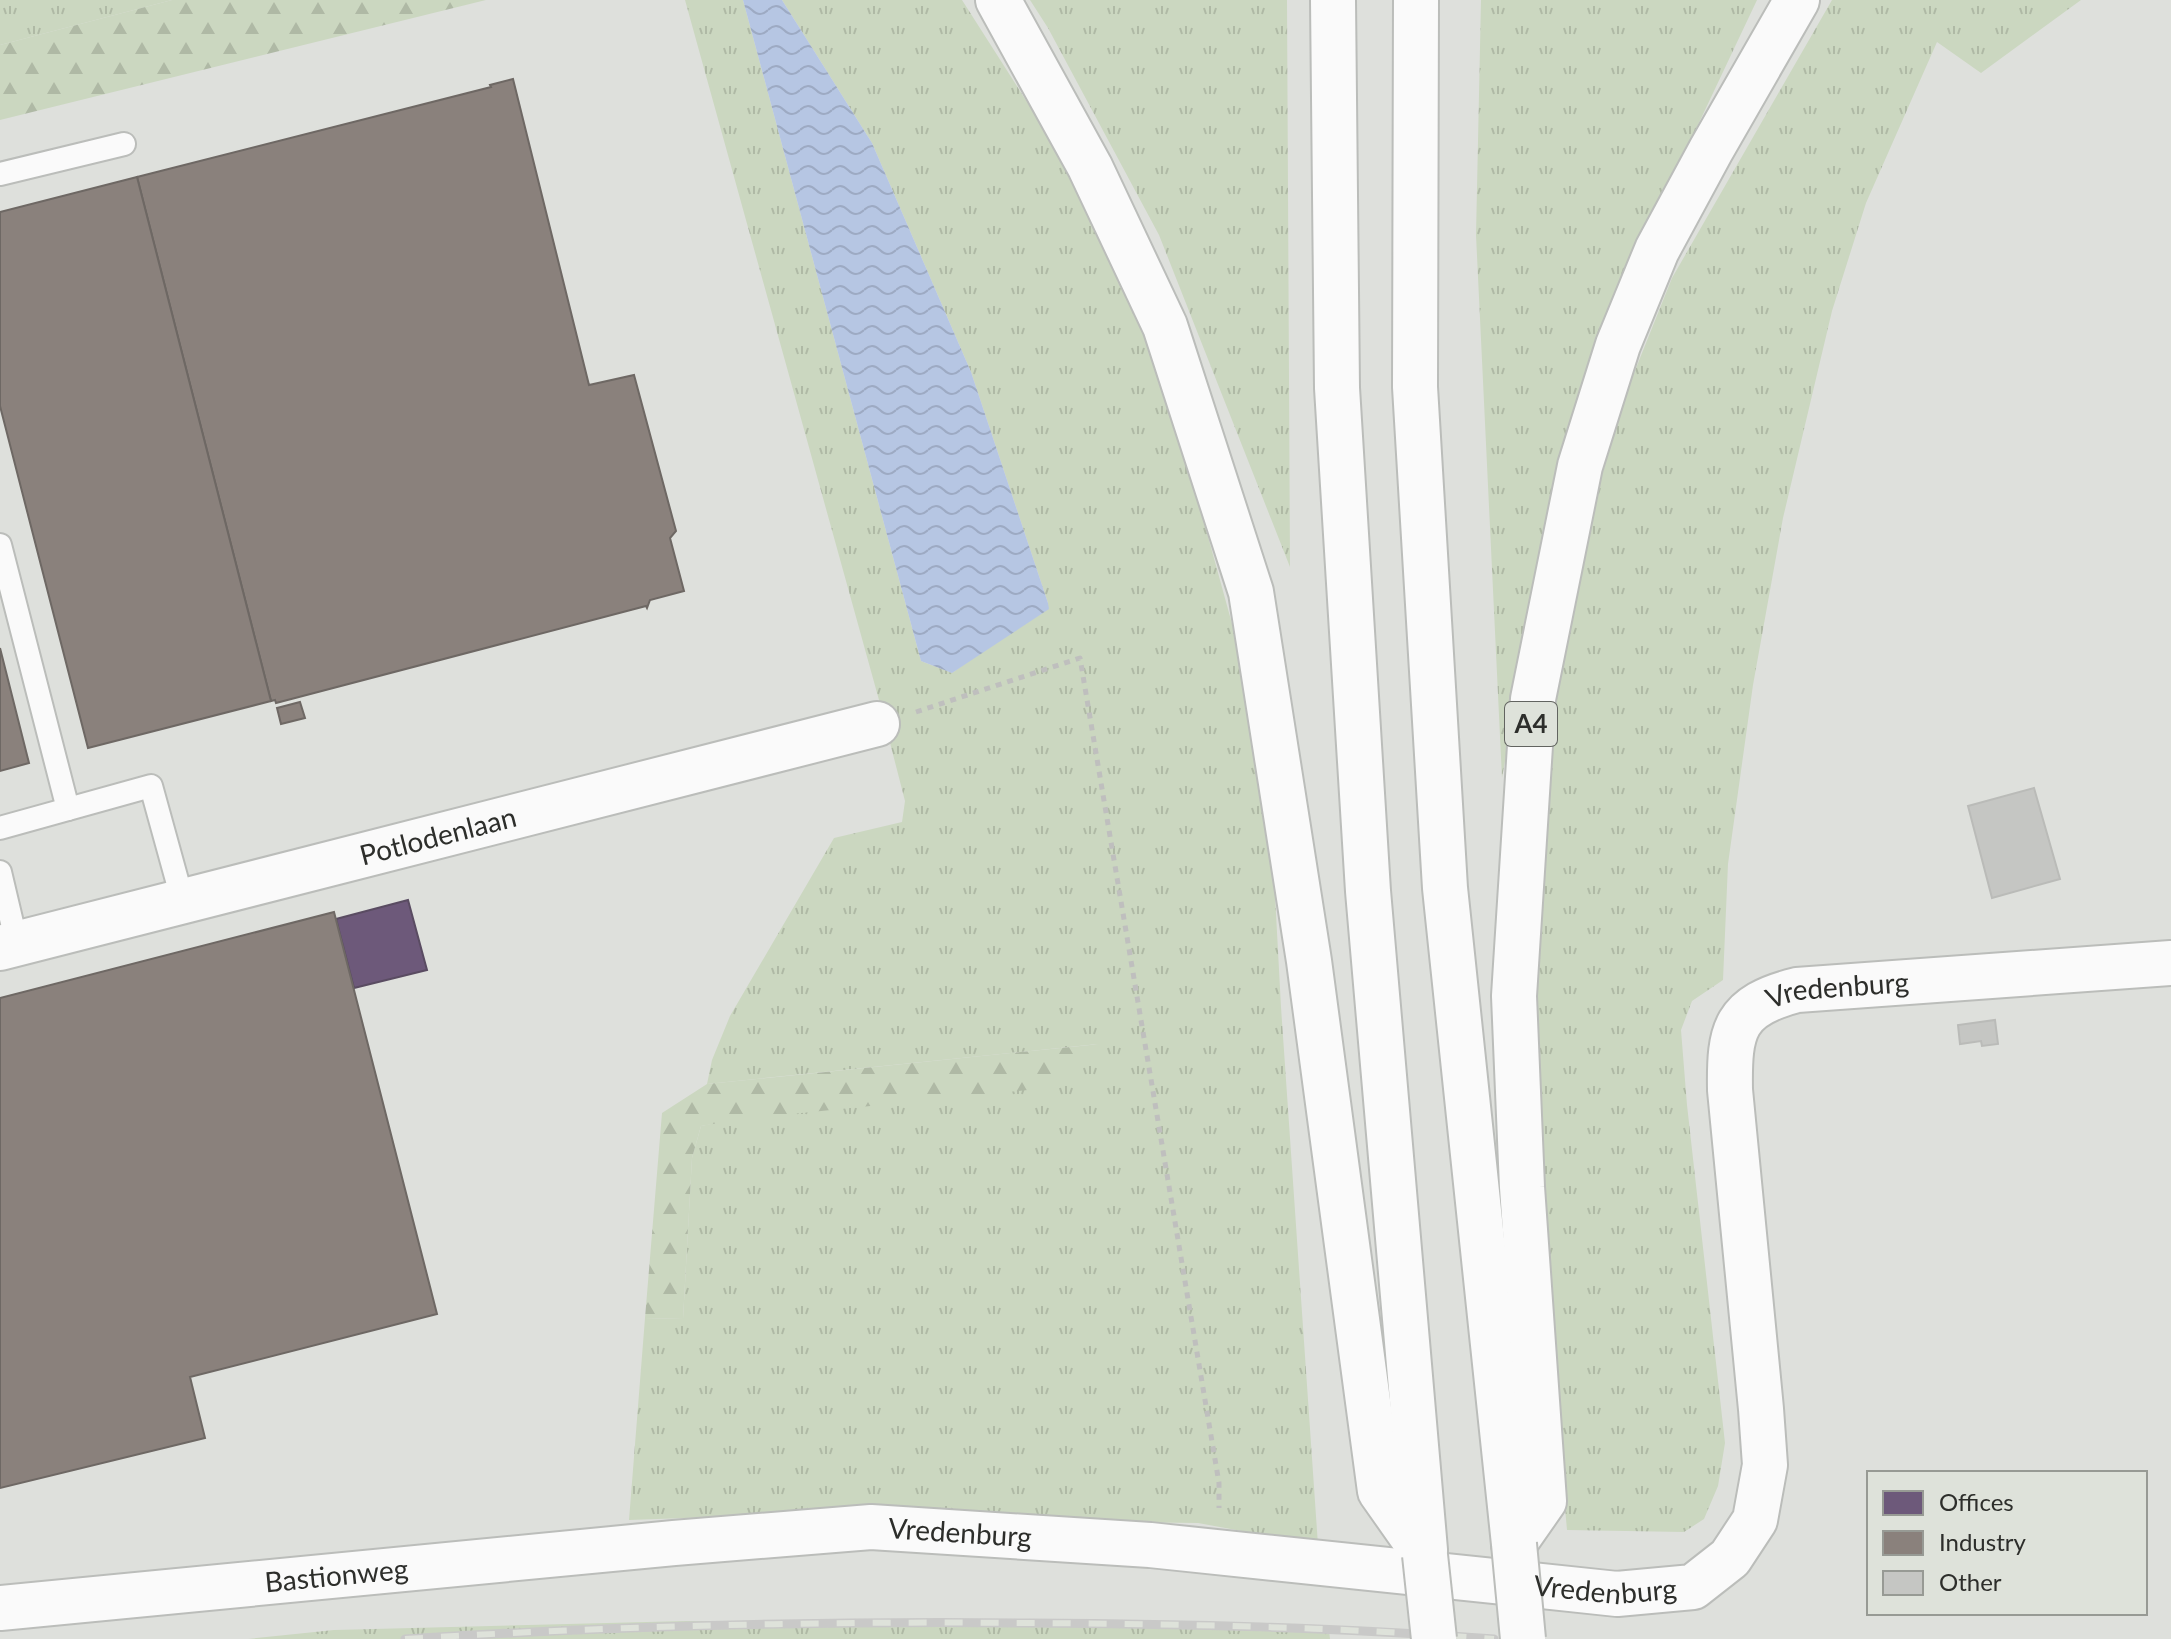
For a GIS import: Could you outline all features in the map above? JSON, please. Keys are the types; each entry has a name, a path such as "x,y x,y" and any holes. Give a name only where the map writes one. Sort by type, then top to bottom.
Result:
{"main road":[{"path":"998,0 1090,167 1165,326 1251,592 1309,961 1400,1492 1425,1555 1434,1639"},
{"path":"1333,0 1337,388 1400,1492"},
{"name":"A4","path":"1416,0 1415,387 1443,856 1526,1500"},
{"name":"A4","path":"1523,1639 1514,1544 1526,1500 1522,1187 1514,996 1533,699 1580,466 1618,345 1657,250 1797,0"},
{"name":"Potlodenlaan","path":"9,946 877,724"},
{"name":"Vredenburg","path":"674,1543 871,1527 1150,1545 1617,1594 1693,1587 1730,1558 1755,1520 1765,1465 1730,1090 1731,1047 1739,1023 1752,1006 1768,997 1797,990 2171,963"},
{"name":"Bastionweg","path":"0,1608 674,1543"}],"lane":[{"path":"0,174 124,144"},
{"path":"0,545 68,809"},
{"path":"0,828 151,786 183,902"},
{"path":"0,872 9,946"}],"path":[{"path":"877,724 1080,658 1219,1483 1219,1553"}],"green space":[{"path":"0,0 172,0 0,45"},
{"path":"172,0 486,0 0,120 0,45"},
{"path":"685,0 743,0 921,661 952,673 1048,603 971,372 872,143 782,0 962,0 1043,127 1095,227 1140,325 1185,453 1242,660 1270,801 1318,1545 1198,1523 851,1512 629,1520 645,1318 683,1319 692,1158 701,1126 1098,1044 707,1084 712,1060 730,1016 834,838 902,822 905,801"},
{"path":"1030,0 1287,0 1290,567 1159,235"},
{"path":"1481,0 1757,0 1619,292 1550,509 1502,778 1476,235"},
{"path":"1832,0 2081,0 1981,73 1937,42 1866,203 1832,311 1783,518 1753,685 1728,864 1723,980 1692,1001 1681,1030 1725,1443 1718,1486 1704,1519 1684,1532 1567,1530 1534,1162 1529,843 1575,568 1626,393 1672,278"},
{"path":"1100,1044 1037,1089 701,1126 692,1158 683,1319 645,1318 662,1113 707,1084"},
{"path":"686,1621 1329,1631 1330,1639 248,1639 334,1630"}],"water":[{"path":"743,0 782,0 872,143 971,372 1048,603 1049,609 952,673 921,661"}],"building: Offices":[{"path":"408,900 427,970 354,988 336,919"}],"building: Industry":[{"path":"513,79 589,385 634,375 676,531 670,538 684,591 650,600 647,608 276,703 275,700 271,701 137,177"},
{"path":"137,177 271,701 88,748 0,406 0,212"},
{"path":"0,648 29,763 0,771"},
{"path":"300,702 305,718 281,724 277,708"},
{"path":"334,912 437,1314 190,1377 205,1438 0,1488 0,998"}],"building: Other":[{"path":"2034,788 2060,879 1992,898 1968,806"},
{"path":"1995,1020 1998,1044 1982,1046 1981,1041 1960,1044 1958,1025"}],"railway":[{"path":"405,1639 639,1628 950,1623 1261,1627 1494,1639"}]}
